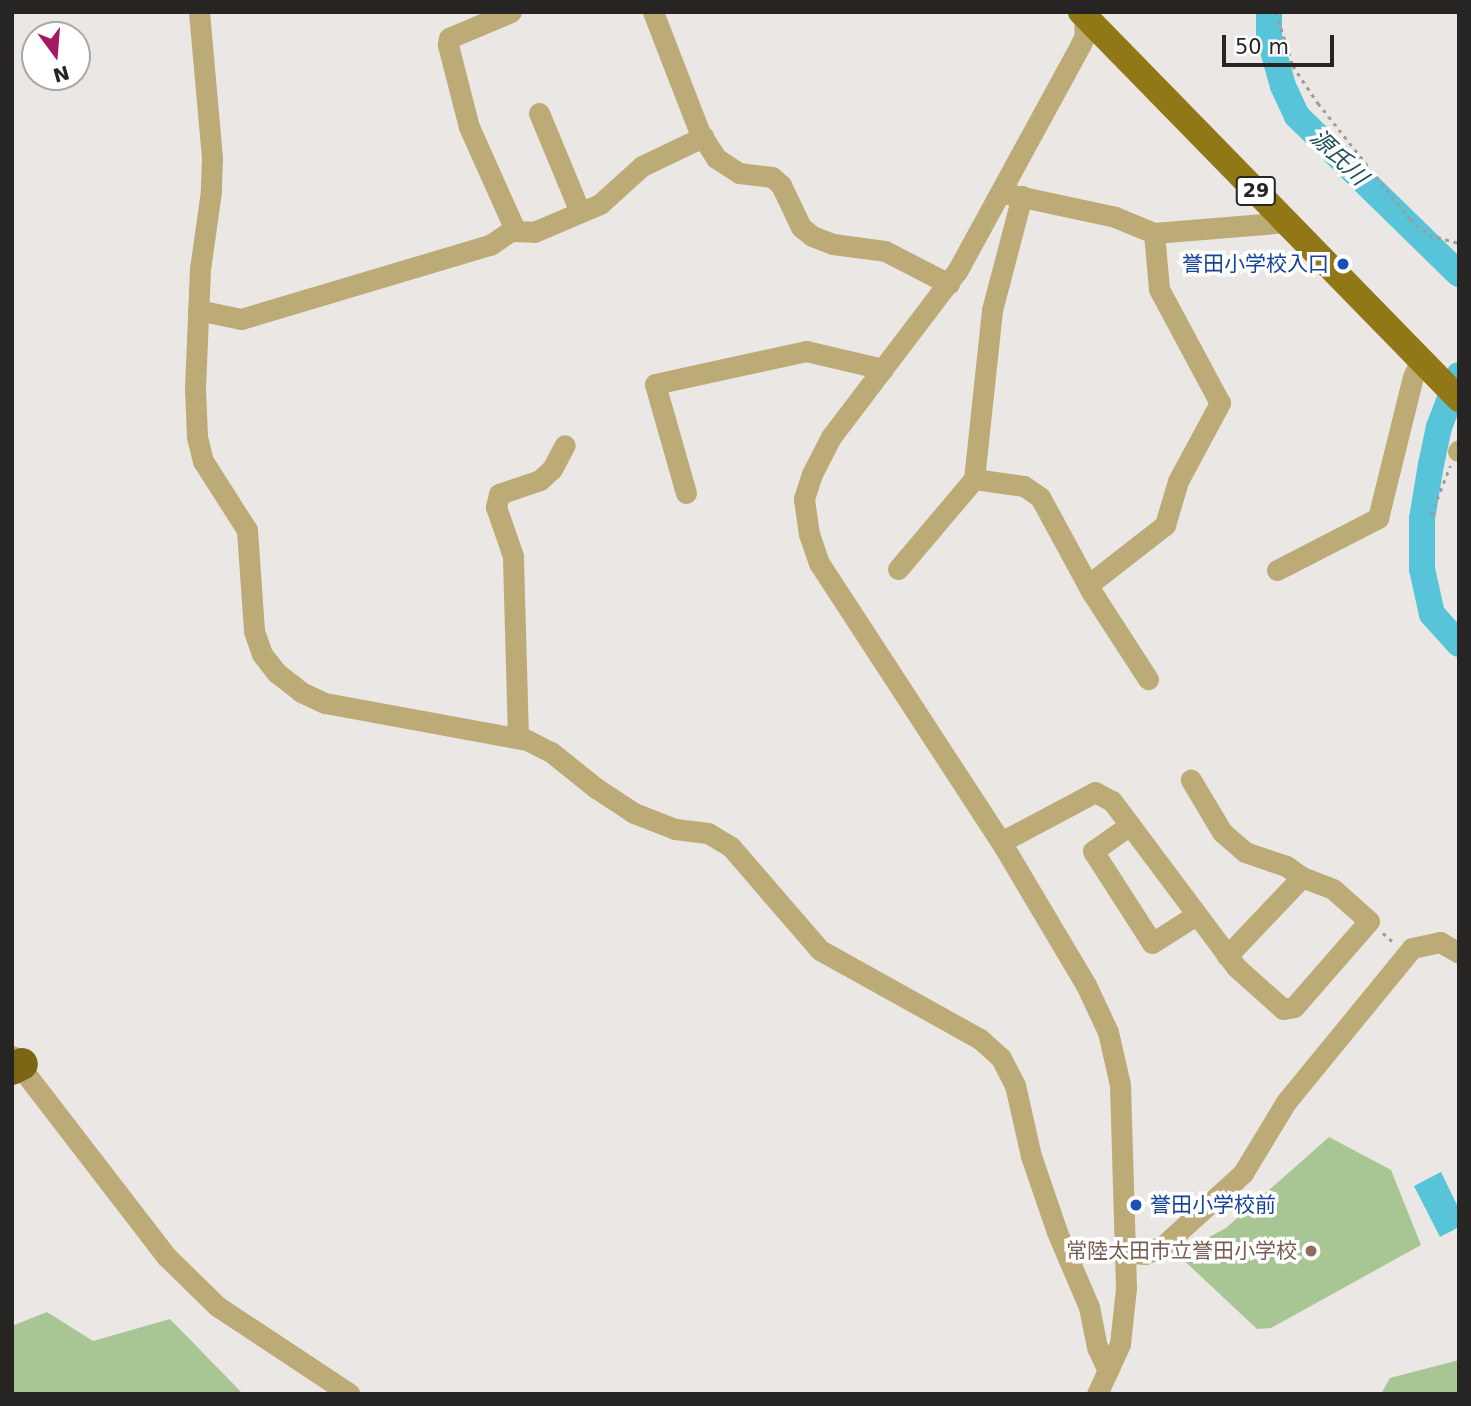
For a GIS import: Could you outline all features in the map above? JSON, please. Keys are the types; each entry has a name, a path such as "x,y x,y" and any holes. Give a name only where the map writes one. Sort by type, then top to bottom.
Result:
{"main road":[{"name":"29","path":"1083,13 1459,399"}],"street":[{"path":"200,12 212,157 198,310 197,437 204,461 247,530 254,631 262,654 277,673 301,692 325,703 519,738 551,752 596,788 634,813 675,829 708,833 731,847 820,950 987,1045 1001,1058 1014,1085 1031,1156 1057,1232 1088,1307 1097,1348 1108,1371"},
{"path":"511,12 449,38 448,45 469,127 512,223 512,231"},
{"path":"653,12 703,137 716,158 739,173 772,177 781,185 801,228 812,236 833,244 885,251 949,284"},
{"path":"1083,13 1085,35 1081,44 949,284 831,437 812,474 804,499 809,534 819,564 1001,842 1092,996 1108,1032 1120,1085 1125,1252 1123,1324 1120,1344 1097,1394"},
{"path":"540,113 580,212"},
{"path":"198,310 241,319 490,245 512,231 534,232 600,204 642,166 703,137"},
{"path":"999,195 1023,196 1115,217 1154,233 1287,222"},
{"path":"898,569 974,479 992,310 1023,196"},
{"path":"1088,585 1165,525 1178,481 1220,402 1158,289 1154,233"},
{"path":"686,493 655,384 806,351 883,369"},
{"path":"1277,570 1378,519 1413,377 1424,363"},
{"path":"519,738 513,556 496,507 499,494 540,480 552,469 565,445"},
{"path":"974,479 1024,486 1040,497 1088,585 1148,678"},
{"path":"1001,842 1095,792 1112,802 1227,956 1283,1009 1294,1007 1369,921 1333,889 1302,877 1286,866 1245,852 1222,832 1191,780"},
{"path":"1129,825 1093,851 1152,943 1196,915"},
{"path":"1227,956 1302,877"},
{"path":"1125,1252 1145,1254 1164,1245 1243,1172 1286,1102 1412,948 1440,942 1459,953"},
{"path":"15,1063 167,1256 217,1306 350,1394"}],"path":[{"path":"1276,12 1293,66 1318,103 1410,219 1429,235 1459,243"},
{"path":"1432,515 1446,474 1459,451"},
{"path":"1369,921 1407,954"}],"green space":[{"path":"1329,1137 1391,1170 1421,1245 1271,1328 1257,1329 1177,1254 1226,1228"},
{"path":"47,1312 93,1341 170,1319 243,1394 12,1394 12,1326"},
{"path":"1459,1360 1459,1394 1381,1394 1390,1378"}],"water":[{"path":"1441,1172 1459,1209 1459,1227 1440,1237 1414,1186"}],"waterway":[{"name":"源氏川","path":"1269,12 1269,36 1283,86 1297,116 1459,274"},
{"name":"源氏川","path":"1459,375 1439,427 1422,519 1422,569 1432,614 1459,644"}],"place":[{"name":"誉田小学校入口","path":"1343,264"},
{"name":"誉田小学校前","path":"1136,1205"},
{"name":"常陸太田市立誉田小学校","path":"1311,1251"}]}
